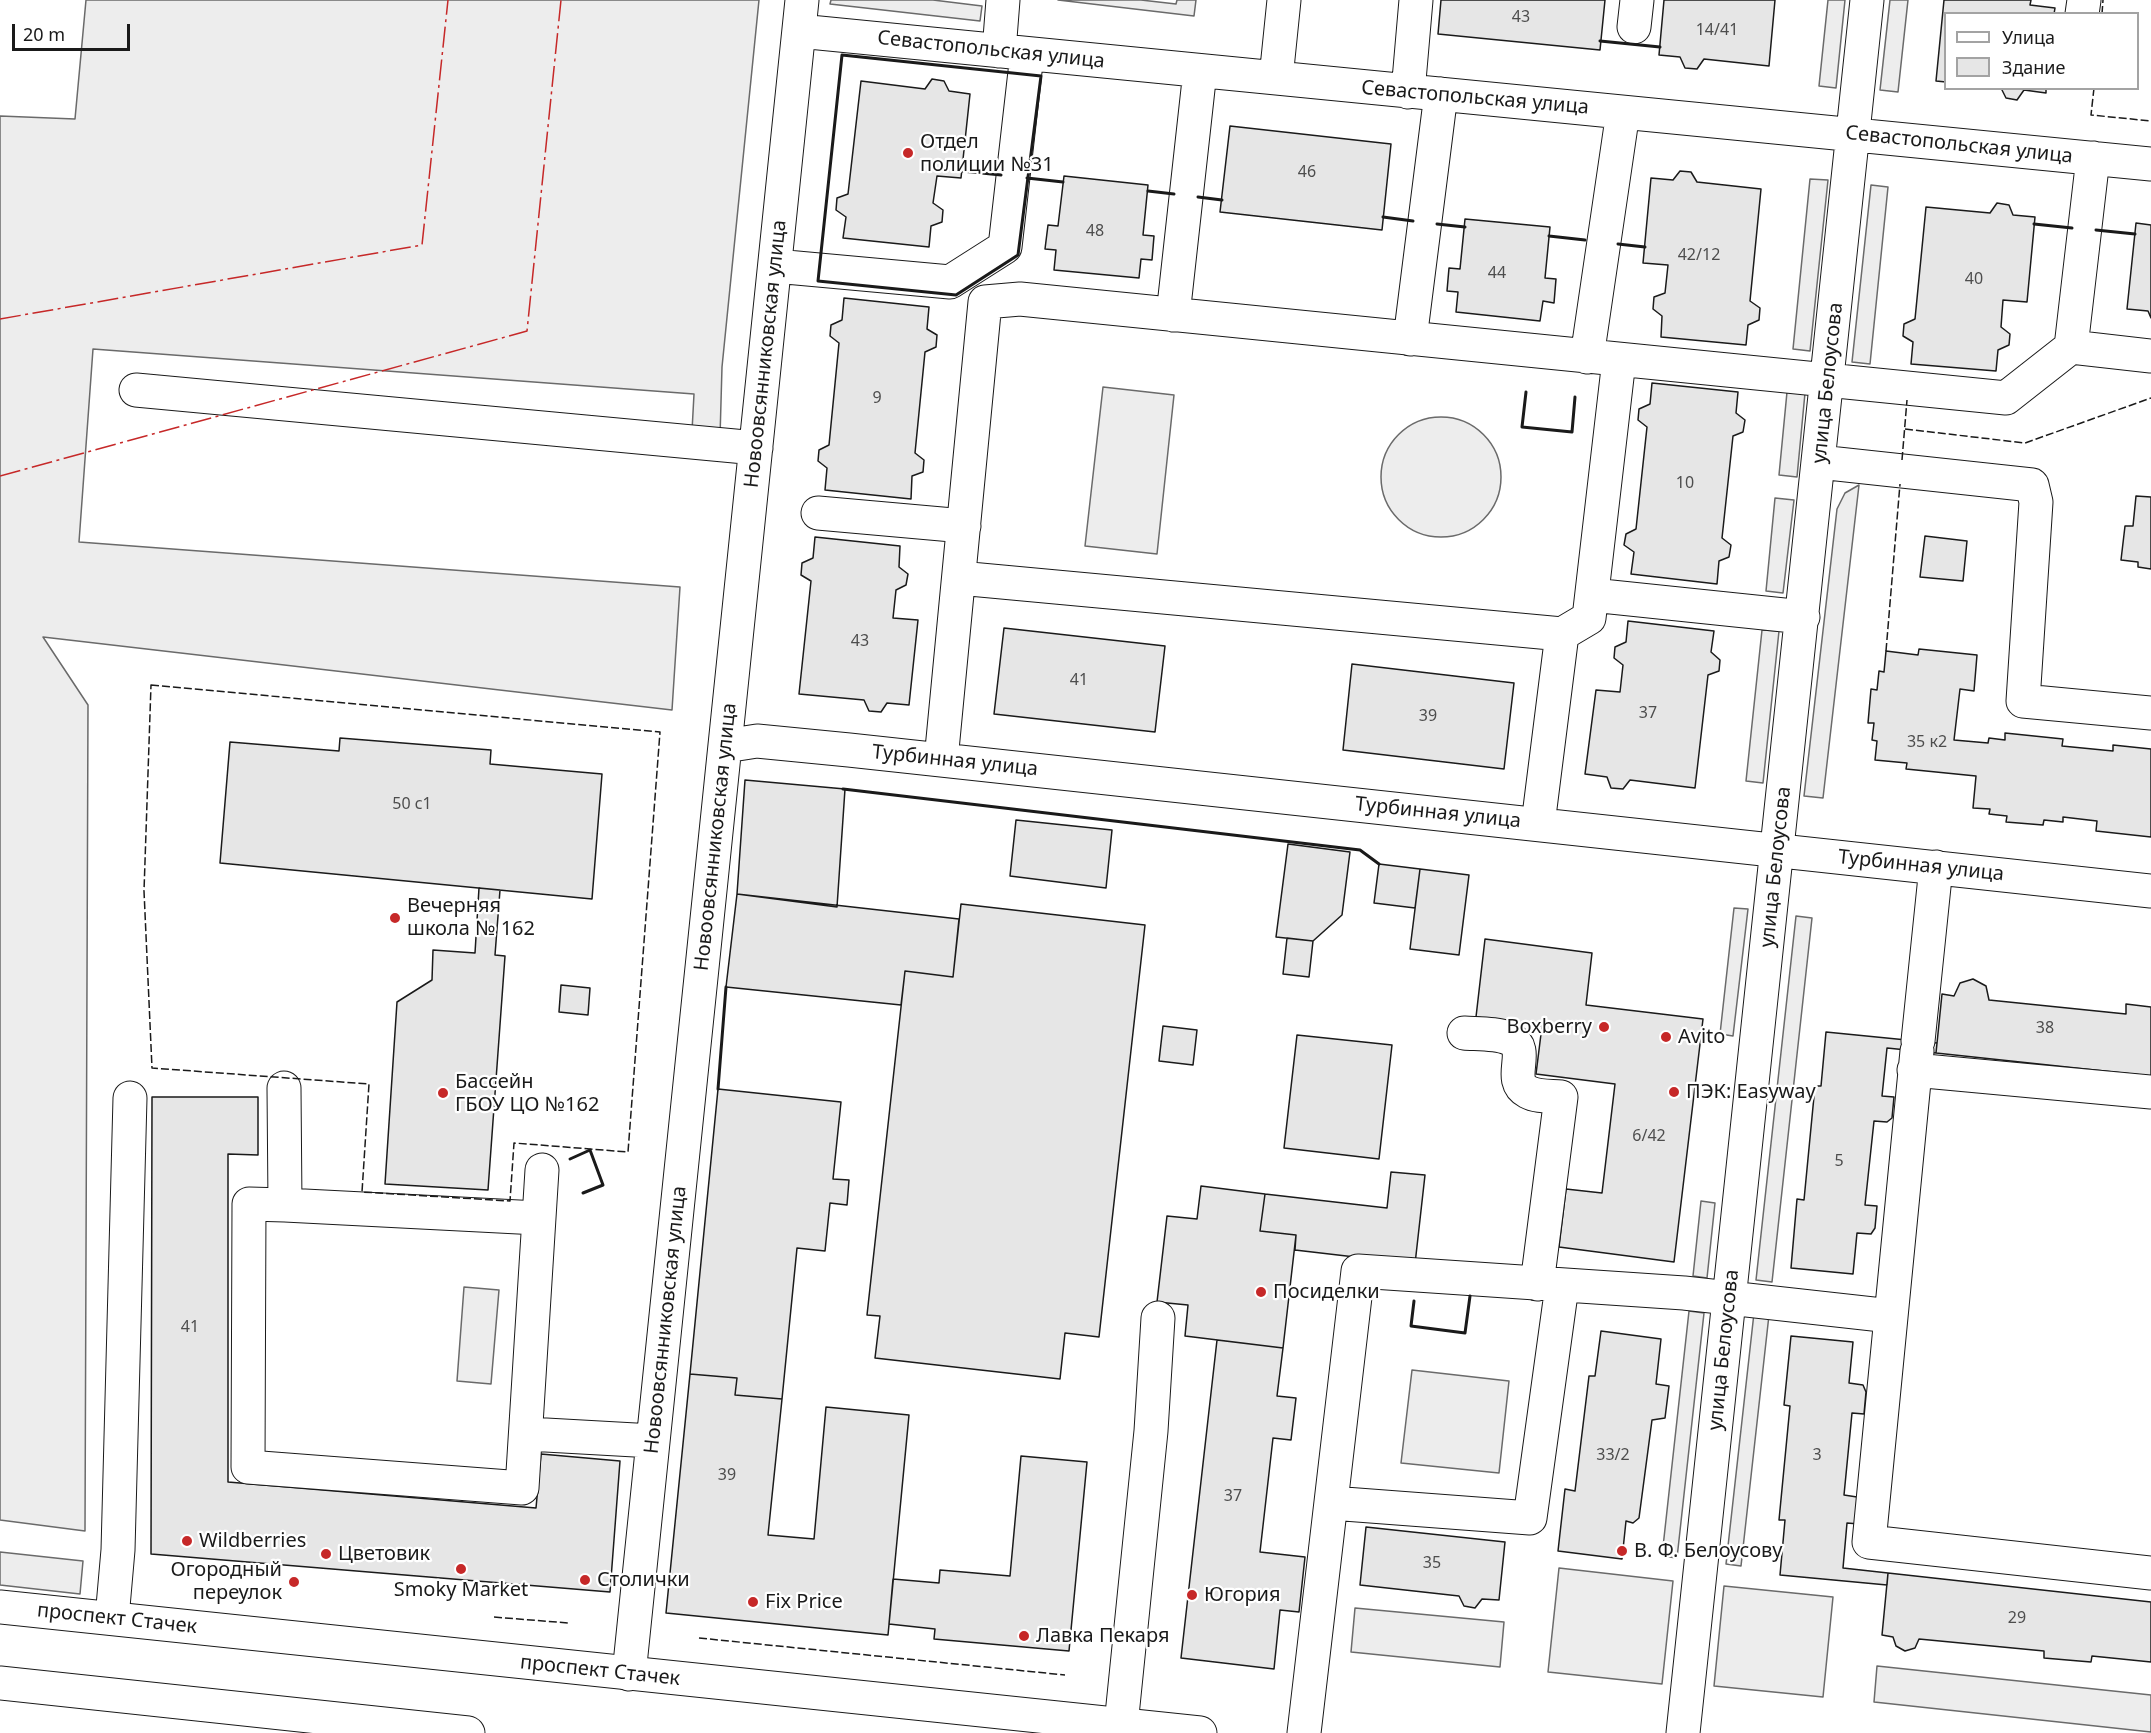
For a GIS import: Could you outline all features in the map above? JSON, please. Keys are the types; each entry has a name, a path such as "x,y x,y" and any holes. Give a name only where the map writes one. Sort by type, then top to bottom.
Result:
{"street":[{"path":"775,266 950,282 1005,247 1013,52 1004,0"},
{"path":"1276,78 1284,0"},
{"path":"1408,92 1416,0"},
{"name":"улица Белоусова","path":"1683,1733 1867,0"},
{"name":"Севастопольская улица","path":"801,16 1013,52 2151,164"},
{"name":"Новоовсянниковская улица","path":"629,1674 801,16"},
{"path":"1173,315 1200,71"},
{"path":"1410,339 1441,94"},
{"path":"1587,357 1623,112"},
{"path":"2071,347 2093,158"},
{"path":"941,760 985,302 1020,300 2006,398 2071,347 2151,356"},
{"path":"959,578 1562,634 1589,618 1619,360"},
{"path":"136,390 756,448"},
{"path":"1819,462 2032,485 2036,502 2023,701 2151,713"},
{"path":"818,513 964,526"},
{"path":"1592,596 1803,617"},
{"path":"1538,824 1562,634"},
{"name":"Турбинная улица","path":"725,746 757,741 2151,891"},
{"path":"1936,867 1869,1542 2151,1573"},
{"path":"1330,1503 1530,1518 1550,1285 1561,1097 1530,1094 1521,1087 1516,1077 1520,1052 1516,1043 1509,1038 1464,1033"},
{"path":"1916,1054 2151,1092"},
{"path":"284,1088 285,1205"},
{"path":"112,1618 118,1550 130,1098"},
{"path":"538,1218 249,1204 248,1467 522,1488 528,1434 542,1170"},
{"path":"1304,1733 1358,1271 1730,1297 1891,1316"},
{"path":"1121,1725 1150,1442 1158,1318"},
{"path":"528,1434 653,1441"},
{"name":"проспект Стачек","path":"0,1607 1200,1733"},
{"path":"0,1683 468,1733"}],"shaded area":[{"path":"86,0 759,0 722,367 720,437 692,431 694,394 93,349 79,542 680,587 672,710 43,637 88,705 85,1531 0,1520 0,116 75,119"},
{"path":"831,0 933,0 982,6 980,21 830,4"},
{"path":"1058,0 1141,0 1176,4 1177,0 1196,0 1194,16"},
{"path":"1828,0 1845,0 1836,88 1819,86"},
{"path":"1890,0 1908,0 1898,92 1880,90"},
{"path":"1810,179 1828,180 1810,351 1793,349"},
{"path":"1871,185 1888,187 1870,364 1852,362"},
{"path":"1103,387 1174,395 1157,554 1085,546"},
{"path":"1787,392 1805,393 1797,477 1779,475"},
{"path":"1441,417 1464,421 1484,434 1497,454 1501,477 1497,500 1484,520 1464,533 1441,537 1418,533 1398,520 1385,500 1381,477 1385,454 1398,434 1418,421"},
{"path":"1859,485 1823,798 1804,796 1837,509 1845,493"},
{"path":"1775,498 1794,500 1783,593 1766,591"},
{"path":"1762,630 1779,631 1763,783 1746,781"},
{"path":"1734,908 1748,909 1733,1036 1720,1034"},
{"path":"1796,916 1812,918 1772,1282 1756,1280"},
{"path":"1701,1201 1715,1203 1707,1278 1693,1276"},
{"path":"464,1287 499,1290 491,1384 457,1381"},
{"path":"1689,1311 1704,1313 1677,1558 1662,1556"},
{"path":"1754,1313 1769,1315 1741,1566 1726,1564"},
{"path":"1412,1370 1509,1381 1499,1473 1401,1463"},
{"path":"0,1552 83,1561 80,1594 0,1585"},
{"path":"1559,1568 1673,1581 1662,1684 1548,1672"},
{"path":"1724,1586 1833,1597 1823,1697 1714,1686"},
{"path":"1355,1608 1504,1622 1500,1667 1351,1652"},
{"path":"1877,1666 2151,1695 2151,1732 1874,1702"}],"building":[{"path":"1441,0 1605,0 1600,50 1438,34"},
{"path":"1664,0 1775,0 1769,66 1704,59 1697,69 1685,68 1680,57 1659,55"},
{"path":"1944,0 2031,0 2030,5 2055,8 2054,12 1944,12 1944,82 1936,81"},
{"name":"Отдел полиции №31","path":"932,79 944,81 949,91 970,94 961,178 937,176 933,203 943,210 942,222 931,226 929,247 843,238 846,217 836,210 837,198 848,194 861,81 925,89"},
{"path":"2002,90 2024,90 2017,100 2006,98"},
{"path":"2024,90 2046,90 2046,93"},
{"path":"1230,126 1391,144 1382,230 1220,212"},
{"path":"1680,171 1691,172 1697,182 1761,189 1750,301 1760,308 1759,320 1748,325 1746,345 1661,337 1662,316 1653,309 1654,297 1665,293 1668,265 1643,263 1651,178 1673,180"},
{"path":"1064,176 1148,185 1143,235 1154,236 1152,260 1141,259 1139,278 1054,270 1056,250 1045,249 1048,225 1058,226"},
{"path":"1997,203 2009,205 2013,215 2035,217 2027,302 2003,300 2001,327 2010,334 2009,345 1998,350 1996,371 1911,364 1913,342 1903,336 1904,324 1915,319 1926,207 1990,213"},
{"path":"1465,219 1550,227 1545,278 1556,279 1554,303 1543,301 1540,321 1456,312 1458,292 1447,291 1449,268 1460,269"},
{"path":"2136,223 2151,225 2151,318 2148,311 2127,309"},
{"path":"844,298 929,307 927,329 937,335 936,347 925,352 915,453 924,460 923,472 912,476 911,499 825,490 827,468 818,461 819,450 829,445 839,343 830,336 831,325 842,320"},
{"path":"1652,383 1738,392 1736,413 1745,420 1743,432 1733,436 1722,538 1731,545 1729,557 1719,561 1717,584 1631,574 1634,552 1624,545 1626,534 1636,529 1647,427 1638,420 1639,409 1650,404"},
{"path":"2136,496 2151,497 2151,569 2138,567 2138,562 2121,560 2125,526 2133,526"},
{"path":"1925,536 1967,541 1963,581 1920,577"},
{"path":"815,537 900,546 899,567 908,574 906,585 896,590 893,618 918,620 909,705 887,703 881,712 869,711 864,700 799,694 811,581 801,575 802,563 813,558"},
{"path":"1628,621 1714,631 1711,652 1720,660 1719,671 1708,675 1695,788 1630,780 1623,789 1611,788 1607,777 1585,774 1596,690 1620,692 1623,665 1614,658 1615,647 1626,642"},
{"path":"1004,628 1165,646 1155,732 994,714"},
{"path":"1919,649 1977,655 1974,691 1960,689 1954,740 1988,743 1989,738 2005,740 2005,733 2063,739 2062,746 2113,751 2113,745 2151,749 2151,837 2096,831 2097,821 2063,817 2063,822 2044,820 2043,825 2006,822 2007,816 1989,814 1990,809 1973,808 1976,776 1906,769 1907,763 1875,760 1877,741 1872,740 1874,723 1868,723 1871,689 1877,690 1879,671 1884,672 1886,651 1918,655"},
{"path":"1352,664 1514,683 1504,769 1343,750"},
{"path":"340,738 491,750 490,764 602,774 592,899 220,863 230,742 339,751"},
{"path":"745,780 845,789 837,907 737,894"},
{"path":"1016,820 1112,830 1106,888 1010,876"},
{"path":"1288,844 1350,852 1342,915 1313,941 1276,937"},
{"path":"1379,864 1420,869 1415,908 1374,903"},
{"path":"1420,869 1469,875 1459,955 1410,949"},
{"name":"Бассейн ГБОУ ЦО №162","path":"479,888 500,890 495,955 505,956 488,1190 385,1184 397,1002 432,980 433,950 475,953"},
{"path":"737,894 959,919 953,977 905,971 901,1005 726,987"},
{"path":"961,904 1145,925 1099,1337 1065,1333 1060,1379 875,1358 880,1316 867,1315 905,971 953,977"},
{"path":"1287,938 1313,941 1309,977 1283,974"},
{"path":"1485,939 1592,953 1586,1005 1703,1019 1674,1262 1559,1247 1566,1189 1602,1193 1615,1084 1536,1074 1542,1026 1476,1017"},
{"path":"1973,979 1986,986 1989,1000 2126,1014 2126,1004 2151,1007 2151,1076 1936,1053 1942,994 1954,996 1960,983"},
{"path":"561,985 590,988 588,1015 559,1012"},
{"path":"1163,1026 1197,1030 1193,1065 1159,1061"},
{"path":"1826,1032 1937,1043 1936,1053 1887,1048 1882,1096 1894,1097 1892,1118 1887,1122 1874,1121 1865,1205 1877,1206 1875,1228 1871,1234 1857,1233 1853,1274 1791,1268 1797,1199 1804,1200 1815,1086 1821,1086"},
{"path":"1297,1035 1392,1045 1379,1159 1284,1148"},
{"path":"718,1089 841,1102 833,1179 849,1180 847,1205 830,1203 825,1251 797,1248 782,1399 735,1395 737,1378 690,1374"},
{"path":"152,1097 258,1097 258,1155 228,1154 228,1482 536,1508 541,1454 620,1461 610,1592 151,1554"},
{"path":"1391,1172 1425,1175 1415,1264 1295,1250 1296,1235 1260,1231 1265,1194 1387,1208"},
{"path":"1201,1186 1265,1194 1260,1231 1296,1235 1283,1348 1185,1336 1188,1305 1157,1302 1167,1216 1197,1219"},
{"path":"1601,1331 1661,1339 1656,1384 1669,1386 1665,1418 1652,1420 1639,1518 1633,1523 1626,1521 1622,1559 1558,1551 1565,1489 1575,1491 1589,1376 1595,1376"},
{"path":"1791,1336 1853,1342 1849,1383 1863,1385 1866,1392 1864,1414 1852,1413 1844,1495 1857,1497 1859,1524 1847,1523 1843,1568 1888,1573 1887,1585 1780,1575 1785,1520 1779,1520 1790,1406 1784,1405"},
{"path":"1217,1340 1283,1348 1277,1396 1296,1398 1291,1440 1273,1438 1260,1552 1305,1557 1299,1612 1280,1610 1274,1669 1181,1658"},
{"path":"690,1374 737,1378 735,1395 782,1399 768,1535 814,1539 826,1407 909,1415 888,1635 666,1613"},
{"path":"1021,1456 1087,1462 1069,1651 934,1639 935,1629 889,1624 893,1579 939,1583 940,1570 1010,1576"},
{"path":"1366,1527 1505,1542 1499,1600 1482,1599 1475,1608 1464,1606 1459,1596 1360,1585"},
{"path":"1888,1573 2151,1602 2151,1662 2092,1656 2091,1662 2044,1658 2044,1651 1919,1639 1915,1648 1905,1651 1896,1646 1893,1637 1882,1635"}],"fence":[{"path":"2102,12 2103,0"},
{"path":"2094,90 2091,115 2151,121"},
{"path":"1905,429 2025,443 2151,398"},
{"path":"1902,460 1907,400"},
{"path":"1886,651 1900,484"},
{"path":"151,685 660,732 628,1152 514,1143 510,1201 362,1192 369,1084 152,1068 144,891 151,685"},
{"path":"494,1617 568,1623"},
{"path":"699,1638 1065,1675"}],"wall":[{"path":"1600,41 1660,47"},
{"path":"842,55 1041,76 1018,255 956,295 818,281 842,55"},
{"path":"962,171 1001,175"},
{"path":"1027,178 1063,182"},
{"path":"1148,191 1174,194"},
{"path":"1198,197 1222,200"},
{"path":"1383,217 1413,221"},
{"path":"1437,224 1465,227"},
{"path":"2034,224 2072,228"},
{"path":"2096,230 2135,234"},
{"path":"1549,236 1585,240"},
{"path":"1618,244 1645,247"},
{"path":"1526,392 1522,427 1572,432 1575,397"},
{"path":"843,789 1360,850 1379,864"},
{"path":"718,1089 726,987"},
{"path":"570,1159 590,1150 603,1185 583,1193"},
{"path":"1414,1301 1411,1326 1465,1333 1470,1296"}],"power":[{"path":"0,319 422,245 448,0"},
{"path":"0,476 527,331 561,0"}],"place":[{"name":"Отдел полиции №31","path":"908,153"},
{"name":"Вечерняя школа № 162","path":"395,918"},
{"name":"Boxberry","path":"1604,1027"},
{"name":"Avito","path":"1666,1037"},
{"name":"ПЭК: Easyway","path":"1674,1092"},
{"name":"Бассейн ГБОУ ЦО №162","path":"443,1093"},
{"name":"Посиделки","path":"1261,1292"},
{"name":"Wildberries","path":"187,1541"},
{"name":"В. Ф. Белоусову","path":"1622,1551"},
{"name":"Цветовик","path":"326,1554"},
{"name":"Smoky Market","path":"461,1569"},
{"name":"Столички","path":"585,1580"},
{"name":"Огородный переулок","path":"294,1582"},
{"name":"Югория","path":"1192,1595"},
{"name":"Fix Price","path":"753,1602"},
{"name":"Лавка Пекаря","path":"1024,1636"}]}
